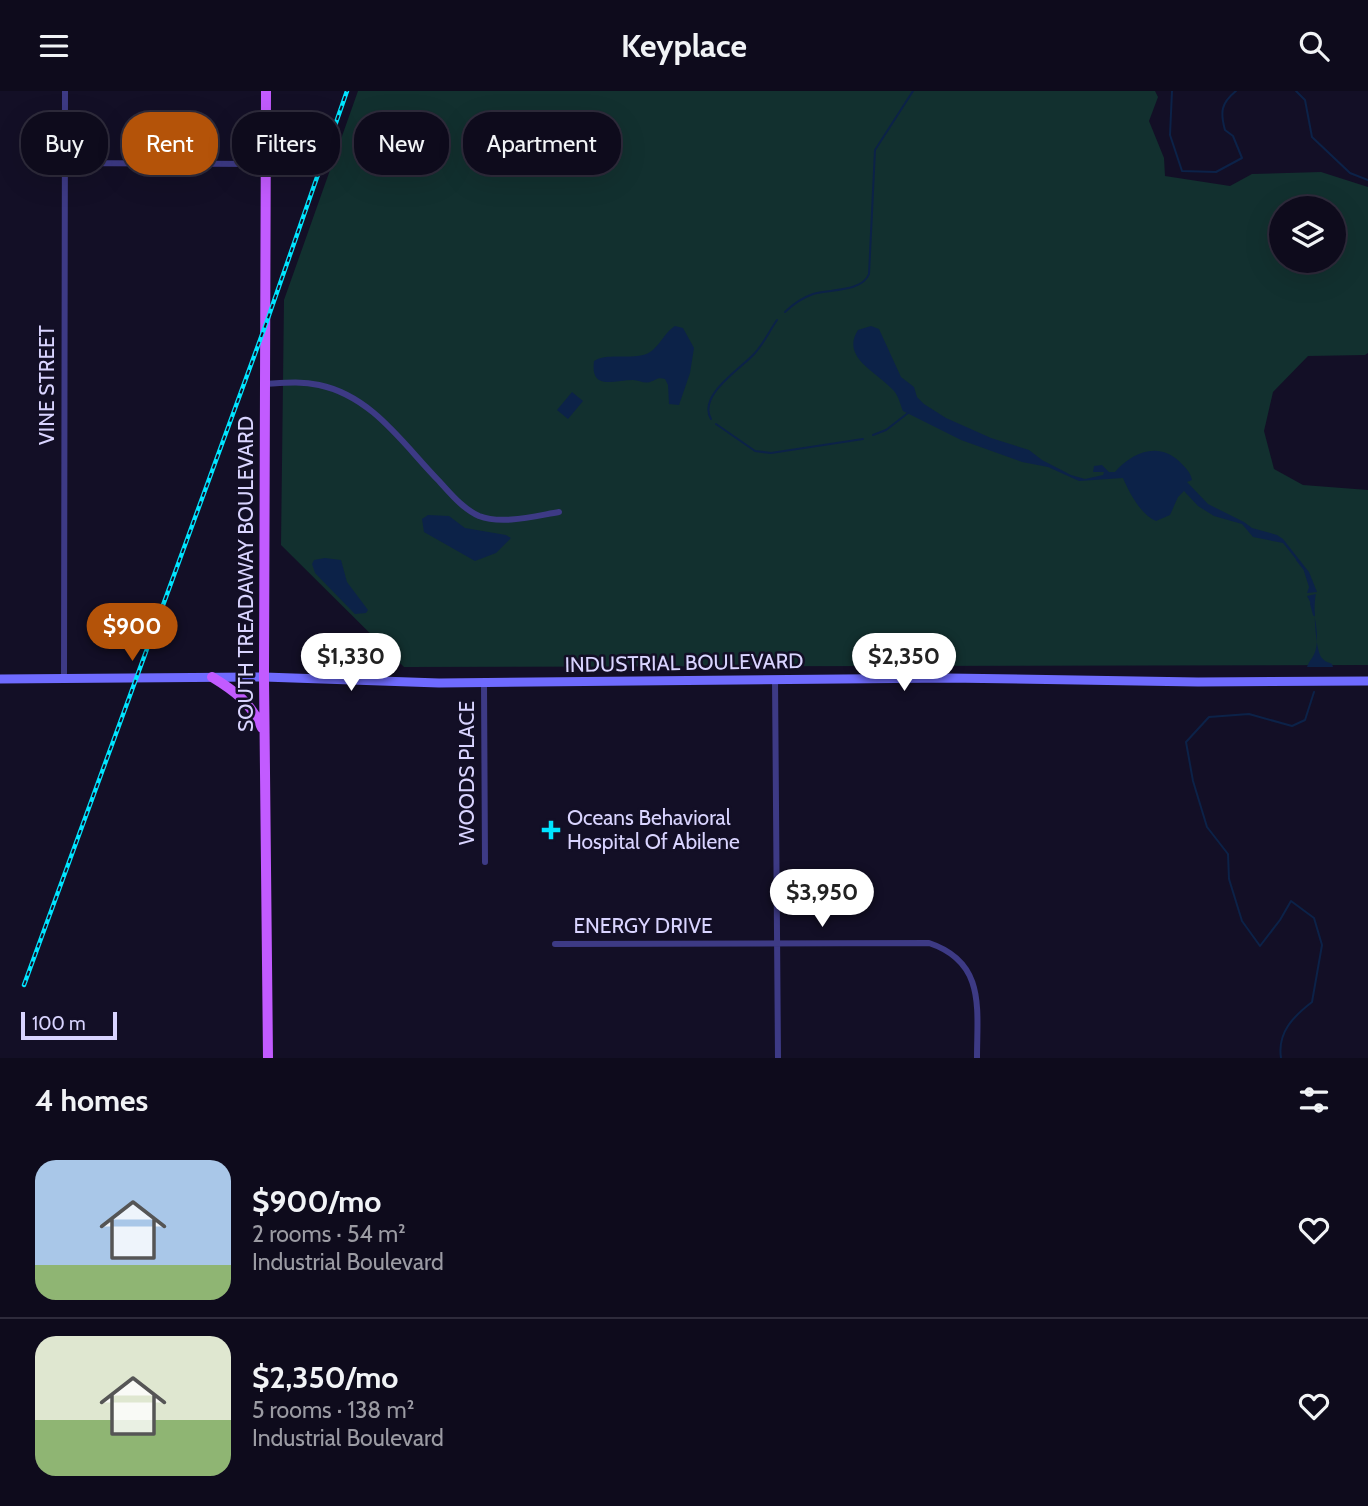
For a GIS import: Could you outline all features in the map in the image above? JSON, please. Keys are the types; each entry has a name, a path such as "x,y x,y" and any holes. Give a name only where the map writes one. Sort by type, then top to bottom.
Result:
{"main road":[{"name":"SOUTH TREADAWAY BOULEVARD","path":"266,91 266,112"},
{"name":"SOUTH TREADAWAY BOULEVARD","path":"265,175 264,734 268,1058"},
{"path":"212,677 244,700 255,712 264,734"},
{"name":"INDUSTRIAL BOULEVARD","path":"0,679 264,677 485,683 948,678 1198,682 1368,681"}],"street":[{"name":"VINE STREET","path":"65,91 65,112"},
{"path":"108,163 232,164"},
{"name":"VINE STREET","path":"64,679 65,175"},
{"path":"265,384 316,384 355,398 376,414 447,489 477,515 500,519 559,512"},
{"path":"775,679 778,1058"},
{"name":"WOODS PLACE","path":"485,683 485,862"},
{"name":"ENERGY DRIVE","path":"555,944 929,943 943,947 958,959 974,981 977,997 977,1058"}],"green space":[{"path":"358,91 1155,91 1158,97 1149,121 1164,158 1165,176 1230,186 1252,174 1321,172 1368,187 1368,353 1308,356 1273,392 1264,431 1274,469 1303,485 1368,490 1368,665 404,667 281,545 284,300 328,175 340,175 340,142"}],"water":[{"path":"675,326 683,328 694,348 690,373 679,405 669,404 665,379 648,382 605,382 596,377 594,361 605,357 648,353"},
{"path":"871,326 879,329 901,377 914,387 917,397 924,404 946,418 991,438 1029,450 1071,475 1085,479 1103,475 1104,472 1093,472 1094,466 1102,465 1109,472 1115,472 1129,459 1146,452 1163,452 1172,456 1188,470 1192,480 1187,482 1208,504 1252,528 1283,539 1309,572 1317,592 1307,593 1309,587 1303,568 1283,543 1253,537 1242,524 1214,516 1198,506 1184,491 1178,497 1170,515 1156,521 1140,508 1123,478 1079,481 1048,467 1022,462 961,440 903,411 894,391 857,357 854,340 858,330"},
{"path":"572,392 583,401 568,419 557,410"},
{"path":"428,515 449,516 465,528 511,538 496,553 475,561 424,532 422,519"},
{"path":"314,560 341,560 347,582 368,610 366,613 355,614 315,573 312,564"},
{"path":"1316,594 1315,607 1315,618 1307,596"},
{"path":"1317,641 1322,658 1333,667 1307,667"}],"waterway":[{"path":"785,312 798,301 813,294 860,284 869,274 875,150 913,91"},
{"path":"1172,91 1170,135 1182,171 1216,172 1242,158 1233,136 1225,130 1223,118 1223,108 1236,91"},
{"path":"1296,91 1305,100 1312,137 1350,173 1368,180"},
{"path":"711,419 708,410 715,392 755,353 777,320"},
{"path":"873,435 886,430 908,413"},
{"path":"716,424 755,451 771,453 863,439"},
{"path":"1297,560 1304,569"},
{"path":"1311,604 1314,615"},
{"path":"1281,1058 1280,1049 1288,1025 1312,1002 1322,945 1314,918 1291,901 1260,946 1242,921 1229,879 1228,854 1207,827 1193,781 1186,742 1209,717 1249,714 1292,726 1305,720 1314,692"}],"railway":[{"path":"24,985 267,321 347,91"}],"place":[{"name":"Oceans Behavioral Hospital Of Abilene","path":"551,830"}]}
